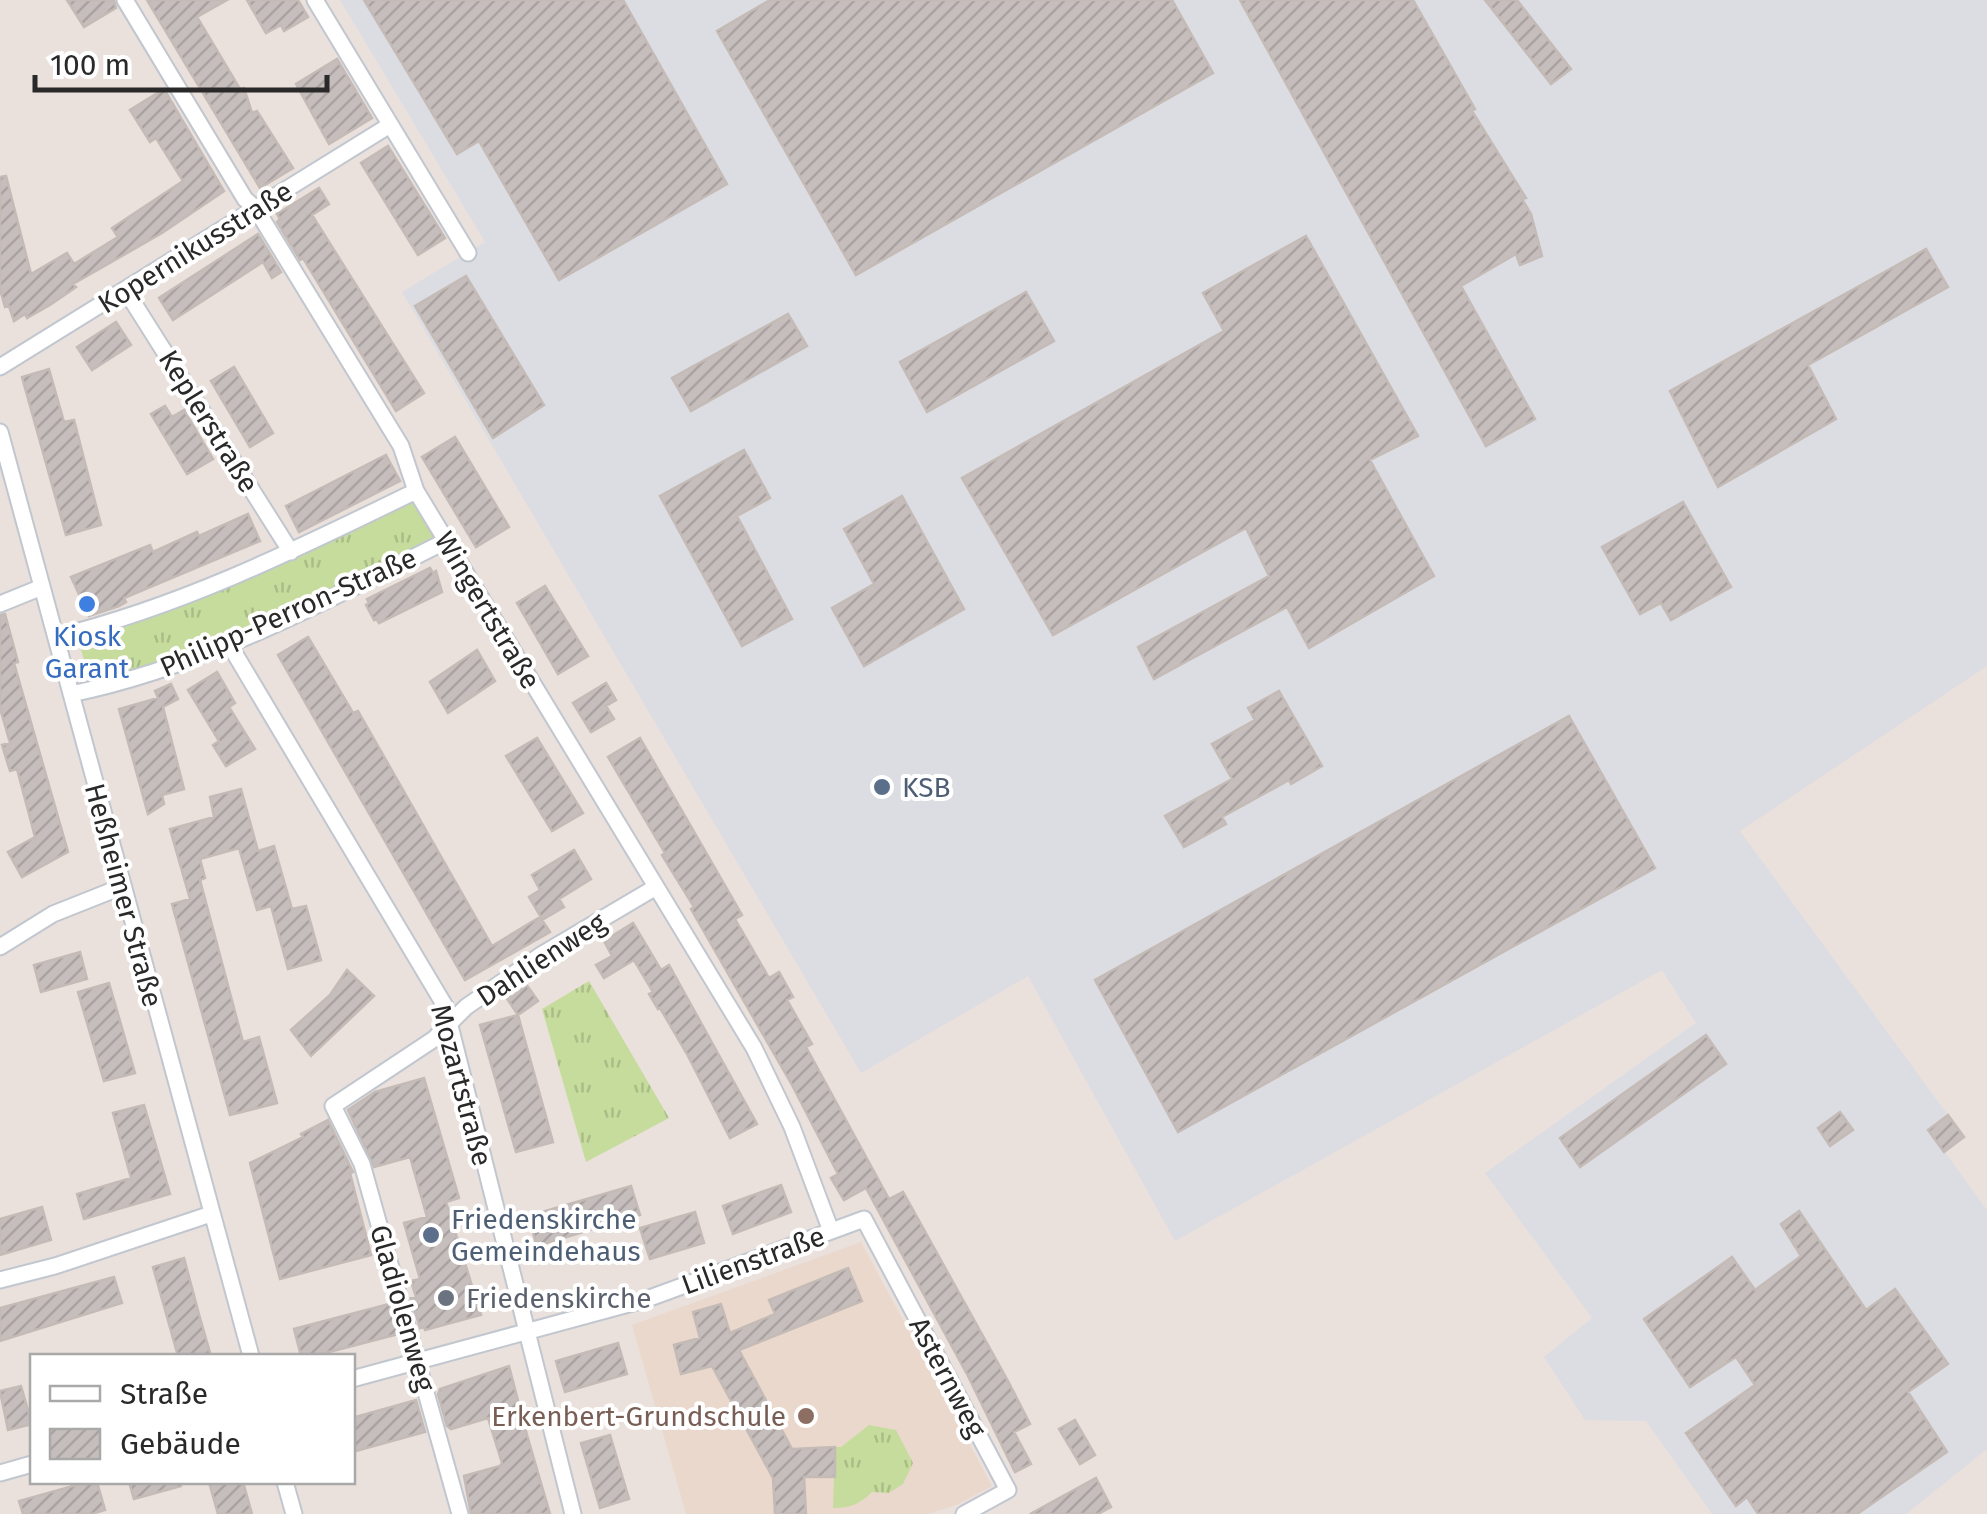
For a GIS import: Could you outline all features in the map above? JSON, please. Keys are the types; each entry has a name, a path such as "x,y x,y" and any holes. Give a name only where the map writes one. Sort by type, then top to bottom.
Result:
{"street":[{"name":"Wingertstraße","path":"125,0 244,199 256,208 401,446 416,491 767,1074 832,1231"},
{"path":"315,0 468,253"},
{"name":"Kopernikusstraße","path":"0,367 390,124"},
{"name":"Keplerstraße","path":"126,291 291,552"},
{"name":"Heßheimer Straße","path":"0,432 250,1354"},
{"name":"Philipp-Perron-Straße","path":"56,637 153,610 291,552 416,491"},
{"name":"Philipp-Perron-Straße","path":"71,694 129,682 229,644 446,541"},
{"path":"0,604 42,588"},
{"name":"Mozartstraße","path":"229,644 436,986 450,1026 572,1514"},
{"name":"Dahlienweg","path":"333,1106 383,1075 450,1026 466,1007 540,956 656,887"},
{"path":"0,947 54,914 121,888"},
{"name":"Gladiolenweg","path":"333,1106 362,1164 460,1514"},
{"path":"0,1280 56,1266 211,1214"},
{"name":"Lilienstraße","path":"355,1378 647,1299 864,1219"},
{"name":"Asternweg","path":"864,1219 1008,1490 964,1514"},
{"path":"0,1472 30,1464"},
{"path":"286,1484 294,1514"}],"shaded area":[{"path":"340,0 1987,0 1987,666 1740,831 1964,1137 1945,1152 1987,1210 1987,1449 1906,1514 1712,1514 1646,1421 1585,1420 1544,1357 1592,1318 1485,1173 1696,1023 1662,970 1175,1241 1028,976 861,1073 402,292 485,242"},
{"name":"Erkenbert-Grundschule","path":"861,1242 992,1486 928,1514 686,1514 632,1325"}],"green space":[{"path":"413,497 438,540 225,640 91,686 77,635"},
{"path":"589,981 669,1118 586,1162 542,1009"},
{"path":"869,1425 896,1430 913,1463 903,1484 889,1493 872,1492 855,1505 833,1508 835,1447 841,1447"}],"building":[{"path":"67,0 114,0 116,8 84,27"},
{"path":"147,0 227,0 197,17 240,89 244,88 252,113 257,111 293,168 260,188"},
{"path":"247,0 298,0 308,17 284,31 281,25 266,33"},
{"path":"364,0 623,0 727,184 559,280 479,141 457,154"},
{"path":"770,0 1172,0 1213,73 856,275 717,31"},
{"path":"1240,0 1413,0 1475,109 1472,111 1526,198 1522,199 1531,214 1542,256 1520,265 1516,254 1461,286 1535,419 1486,446"},
{"path":"1485,0 1517,0 1571,69 1551,84"},
{"path":"337,59 372,118 329,144 296,84"},
{"path":"164,89 224,191 162,233 73,284 76,287 50,305 14,321 0,289 0,177 6,176 31,274 67,253 74,264 118,237 112,228 183,181 156,138 150,142 130,110"},
{"path":"388,146 445,238 418,255 361,163"},
{"path":"319,188 329,204 312,215 424,393 396,411 277,222 277,214"},
{"path":"258,234 281,272 272,278 263,262 173,320 159,298"},
{"path":"1306,236 1418,436 1370,460 1434,576 1309,648 1287,607 1154,679 1138,647 1269,576 1246,528 1053,635 962,478 1224,331 1203,293"},
{"path":"1926,249 1948,287 1808,365 1836,419 1718,487 1670,391"},
{"path":"466,276 544,405 493,438 415,306"},
{"path":"1026,292 1054,341 927,412 900,362"},
{"path":"788,314 807,346 691,411 672,378"},
{"path":"116,322 131,345 92,370 77,347"},
{"path":"234,367 273,433 250,447 211,381"},
{"path":"49,369 64,422 74,420 101,525 66,535 22,377"},
{"path":"165,406 172,417 184,410 213,459 187,474 151,414"},
{"path":"455,437 509,527 476,547 422,457"},
{"path":"744,450 770,498 737,516 792,619 742,646 660,496"},
{"path":"386,455 400,481 299,532 286,506"},
{"path":"902,496 964,609 864,666 832,608 874,584 844,529"},
{"path":"1683,502 1731,587 1671,620 1661,603 1640,614 1602,547"},
{"path":"248,514 260,541 89,616 71,577 150,545 153,552 197,532 199,536"},
{"path":"430,568 433,573 436,571 442,592 379,623 374,620 367,599"},
{"path":"545,586 588,656 558,674 517,603"},
{"path":"5,614 18,662 14,663 68,852 22,877 8,852 35,837 17,769 10,771 2,745 10,743 0,708 0,615"},
{"path":"308,637 353,713 358,711 492,946 542,919 529,897 540,890 532,875 574,850 591,879 559,899 564,907 542,920 550,932 465,980 278,655"},
{"path":"477,650 495,681 448,713 430,682"},
{"path":"217,672 235,703 229,707 255,749 226,766 213,745 219,741 188,690"},
{"path":"606,683 616,700 606,706 614,719 591,732 573,703"},
{"path":"171,684 178,699 163,707 184,789 162,795 164,804 148,814 119,709 158,698 155,691"},
{"path":"1279,691 1322,766 1222,817 1226,824 1184,847 1165,816 1232,779 1212,744 1255,720 1248,708"},
{"path":"1569,716 1655,868 1178,1132 1095,980"},
{"path":"537,738 583,813 552,831 506,756"},
{"path":"640,738 742,915 735,919 769,978 779,972 793,997 787,1000 812,1044 806,1047 889,1199 903,1192 1008,1381 1030,1424 1014,1432 1031,1464 1015,1472 866,1188 844,1200 831,1178 838,1174 792,1085 608,757"},
{"path":"241,789 258,851 274,846 292,909 306,906 321,960 288,969 271,906 257,910 239,848 200,859 205,878 200,880 243,1042 259,1037 277,1103 230,1115 172,904 190,899 170,829 214,817 210,797"},
{"path":"633,923 661,970 669,965 757,1124 730,1138 634,960 604,978 596,965 612,956 604,941"},
{"path":"80,952 87,979 41,992 34,965"},
{"path":"347,970 374,996 311,1056 291,1030 330,995"},
{"path":"109,983 135,1073 104,1081 78,992"},
{"path":"526,984 538,1001 518,1015 506,997"},
{"path":"518,1015 553,1142 516,1152 480,1025"},
{"path":"1706,1035 1726,1064 1580,1167 1560,1138"},
{"path":"424,1078 459,1198 446,1202 481,1315 425,1330 420,1328 411,1298 416,1297 411,1281 420,1279 404,1223 427,1217 410,1157 374,1167 348,1110 375,1092"},
{"path":"144,1105 170,1194 84,1219 77,1194 131,1178 113,1113"},
{"path":"1840,1112 1853,1130 1830,1146 1818,1128"},
{"path":"1948,1115 1964,1137 1944,1152 1928,1130"},
{"path":"328,1120 353,1172 350,1173 371,1255 280,1279 250,1163"},
{"path":"781,1185 791,1212 733,1234 723,1206"},
{"path":"631,1186 640,1215 537,1246 528,1216"},
{"path":"42,1207 51,1240 0,1255 0,1219"},
{"path":"1799,1211 1866,1310 1895,1289 1948,1364 1908,1392 1947,1452 1857,1514 1758,1514 1747,1497 1736,1506 1686,1433 1755,1385 1736,1357 1690,1387 1644,1319 1732,1257 1755,1290 1801,1256 1781,1224"},
{"path":"695,1212 704,1243 650,1259 640,1228"},
{"path":"184,1258 210,1354 177,1354 153,1267"},
{"path":"848,1268 862,1301 739,1350 792,1449 835,1447 835,1477 804,1477 806,1514 775,1514 773,1478 712,1366 681,1374 674,1345 700,1338 693,1312 721,1304 730,1333 775,1314 769,1300"},
{"path":"114,1277 122,1303 0,1341 0,1308"},
{"path":"389,1304 398,1334 322,1354 300,1354 294,1329"},
{"path":"618,1343 627,1374 565,1392 556,1361"},
{"path":"509,1366 550,1514 471,1514 464,1476 502,1463 488,1418 451,1429 438,1394 440,1389"},
{"path":"21,1386 30,1424 8,1430 0,1391"},
{"path":"416,1400 425,1432 355,1451 355,1417"},
{"path":"1075,1420 1095,1455 1080,1464 1059,1429"},
{"path":"610,1435 629,1499 600,1508 581,1443"},
{"path":"1096,1478 1111,1507 1098,1514 1030,1514"},
{"path":"80,1484 98,1484 105,1510 92,1514 23,1514 19,1501"},
{"path":"130,1484 181,1484 181,1486 134,1499"},
{"path":"210,1484 244,1484 252,1514 218,1514"}],"place":[{"name":"Kiosk Garant","path":"87,604"},
{"name":"KSB","path":"882,787"},
{"name":"Friedenskirche Gemeindehaus","path":"431,1235"},
{"name":"Friedenskirche","path":"446,1298"},
{"name":"Erkenbert-Grundschule","path":"806,1416"}]}
